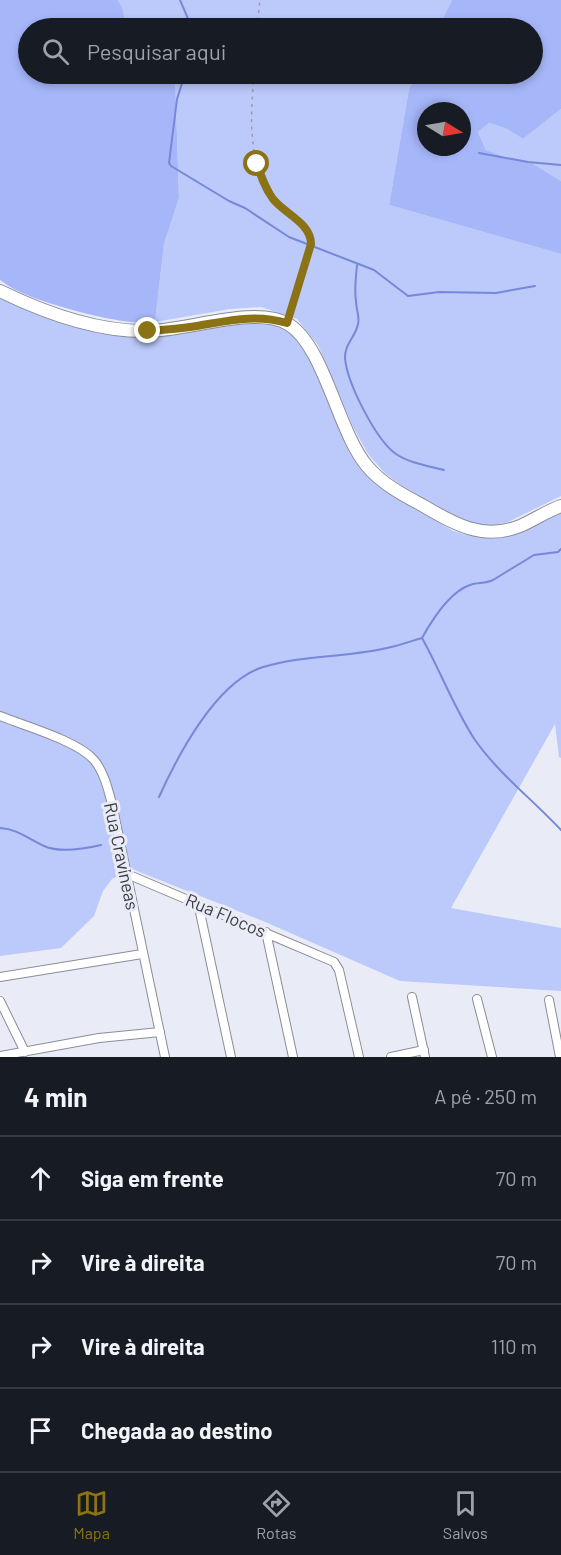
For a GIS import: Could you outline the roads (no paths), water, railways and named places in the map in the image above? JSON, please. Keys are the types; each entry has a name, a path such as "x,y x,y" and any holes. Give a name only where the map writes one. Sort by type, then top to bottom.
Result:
{"street":[{"path":"0,291 49,312 94,325 126,330 168,330 243,318 268,319 287,323 310,349 357,452 366,466 390,486 432,511 476,531 499,532 518,527 561,506"},
{"name":"Rua Cravíneas","path":"0,716 70,743 94,760 106,781 165,1057"},
{"name":"Rua Flocos","path":"127,874 334,962 339,970 359,1057"},
{"path":"198,903 231,1057"},
{"path":"266,932 292,1057"},
{"path":"0,977 142,954"},
{"path":"391,1057 424,1054 412,997"},
{"path":"477,999 492,1057"},
{"path":"549,1000 560,1057"},
{"path":"0,1001 25,1052"},
{"path":"0,1056 99,1038 160,1032"}],"waterway":[{"path":"180,0 188,18"},
{"path":"182,84 177,99 169,163 171,166 229,201 245,208 289,237 374,270 408,296 439,292 496,293 535,286"},
{"path":"479,153 528,162 561,165"},
{"path":"357,265 355,292 358,321 345,353 351,382 364,410 388,447 396,454 413,462 444,470"},
{"path":"159,797 200,722 214,704 246,675 279,663 359,653 422,638 442,607 462,589 493,580 534,555 558,552 561,549"},
{"path":"422,638 475,740 505,776 561,830"},
{"path":"0,828 12,830 50,848 65,850 101,845"}]}
